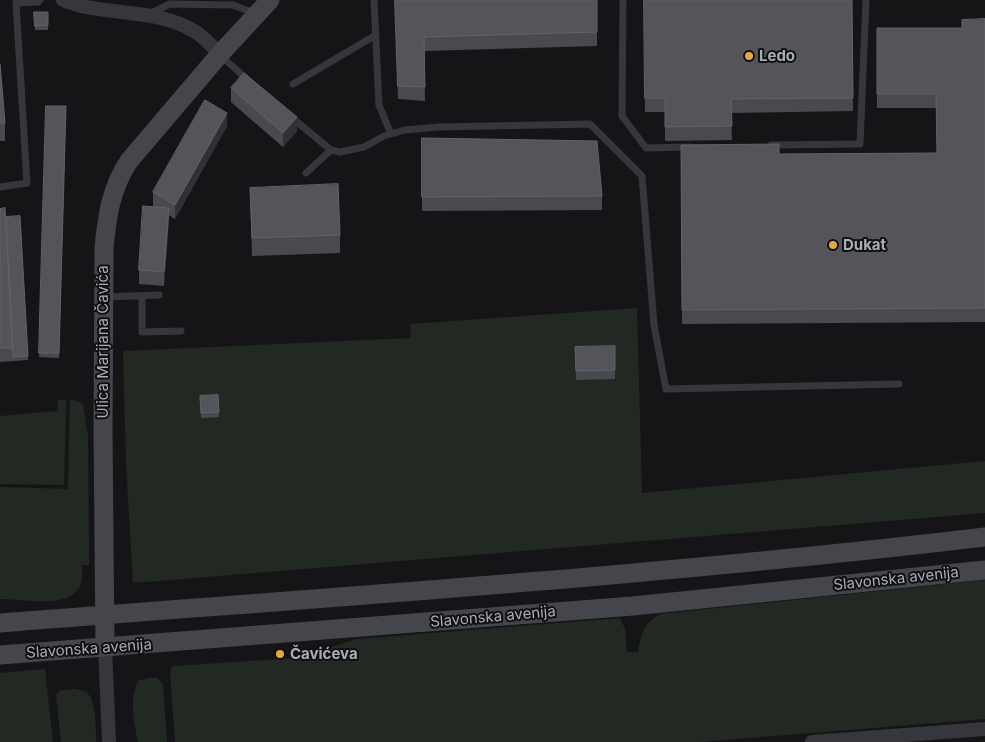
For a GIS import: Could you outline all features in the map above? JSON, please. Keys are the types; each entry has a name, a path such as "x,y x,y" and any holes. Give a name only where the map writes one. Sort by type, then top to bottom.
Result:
{"main road":[{"name":"Ulica Marijana Čavića","path":"105,648 103,297 106,219 115,187 129,161 220,54 263,7"},
{"name":"Slavonska avenija","path":"0,623 438,590 721,566 985,538"},
{"name":"Slavonska avenija","path":"0,655 623,607 985,570"}],"street":[{"path":"63,0 76,5 174,22 195,31 220,54"},
{"name":"Ulica Marijana Čavića","path":"105,648 109,742"},
{"path":"812,742 985,729"}],"lane":[{"path":"0,187 27,183 15,2 38,2 40,0"},
{"path":"374,0 379,105 391,134"},
{"path":"623,0 622,116 646,148 695,147"},
{"path":"763,146 860,144 866,0"},
{"path":"147,16 170,4 263,7"},
{"path":"293,84 376,35"},
{"path":"220,54 254,85"},
{"path":"282,109 331,150 340,152 364,148 391,134 405,130 439,127 590,124 642,176 654,325 666,390 899,384"},
{"path":"306,173 331,150"},
{"path":"103,297 159,295"},
{"path":"142,296 142,332 181,331"}],"shaded area":[{"path":"637,308 642,493 985,461 985,513 133,583 126,463 123,351 411,338 410,324"},
{"path":"58,400 66,400 64,485 0,484 0,416 57,411"},
{"path":"70,400 83,404 88,437 89,565 82,565 82,580 79,588 72,595 63,599 42,601 0,599 0,487 68,489"},
{"path":"985,580 985,719 700,742 175,742 170,672 173,666 298,658 357,639 620,618 625,629 627,652 638,652 646,626 660,614"},
{"path":"45,669 53,742 0,742 0,673"},
{"path":"157,678 163,684 167,742 138,742 133,703 135,688 138,681"},
{"path":"74,689 86,692 91,699 95,717 96,742 61,742 56,695 61,690"}],"building":[{"path":"395,0 597,0 597,32 424,37 425,87 398,86"},
{"name":"Ledo","path":"644,0 852,0 853,98 731,99 732,126 665,127 665,98 645,98"},
{"path":"34,12 48,12 48,25 35,26"},
{"name":"Dukat","path":"985,19 985,308 682,310 681,145 779,144 779,154 937,153 936,94 877,94 877,28 962,28 962,20"},
{"path":"0,64 5,123 0,123"},
{"path":"244,73 297,117 283,133 231,88"},
{"path":"205,100 227,113 175,205 153,192"},
{"path":"46,106 66,106 59,353 39,353"},
{"path":"422,138 597,141 602,196 422,197"},
{"path":"338,184 340,235 252,238 250,188"},
{"path":"143,206 169,208 164,272 139,270"},
{"path":"5,208 13,348 0,348 0,209"},
{"path":"20,216 28,356 13,357 6,217"},
{"path":"615,346 615,370 576,371 575,347"},
{"path":"218,395 219,412 201,413 200,396"}],"place":[{"name":"Ledo","path":"749,56"},
{"name":"Dukat","path":"833,245"},
{"name":"Čavićeva","path":"280,654"}]}
